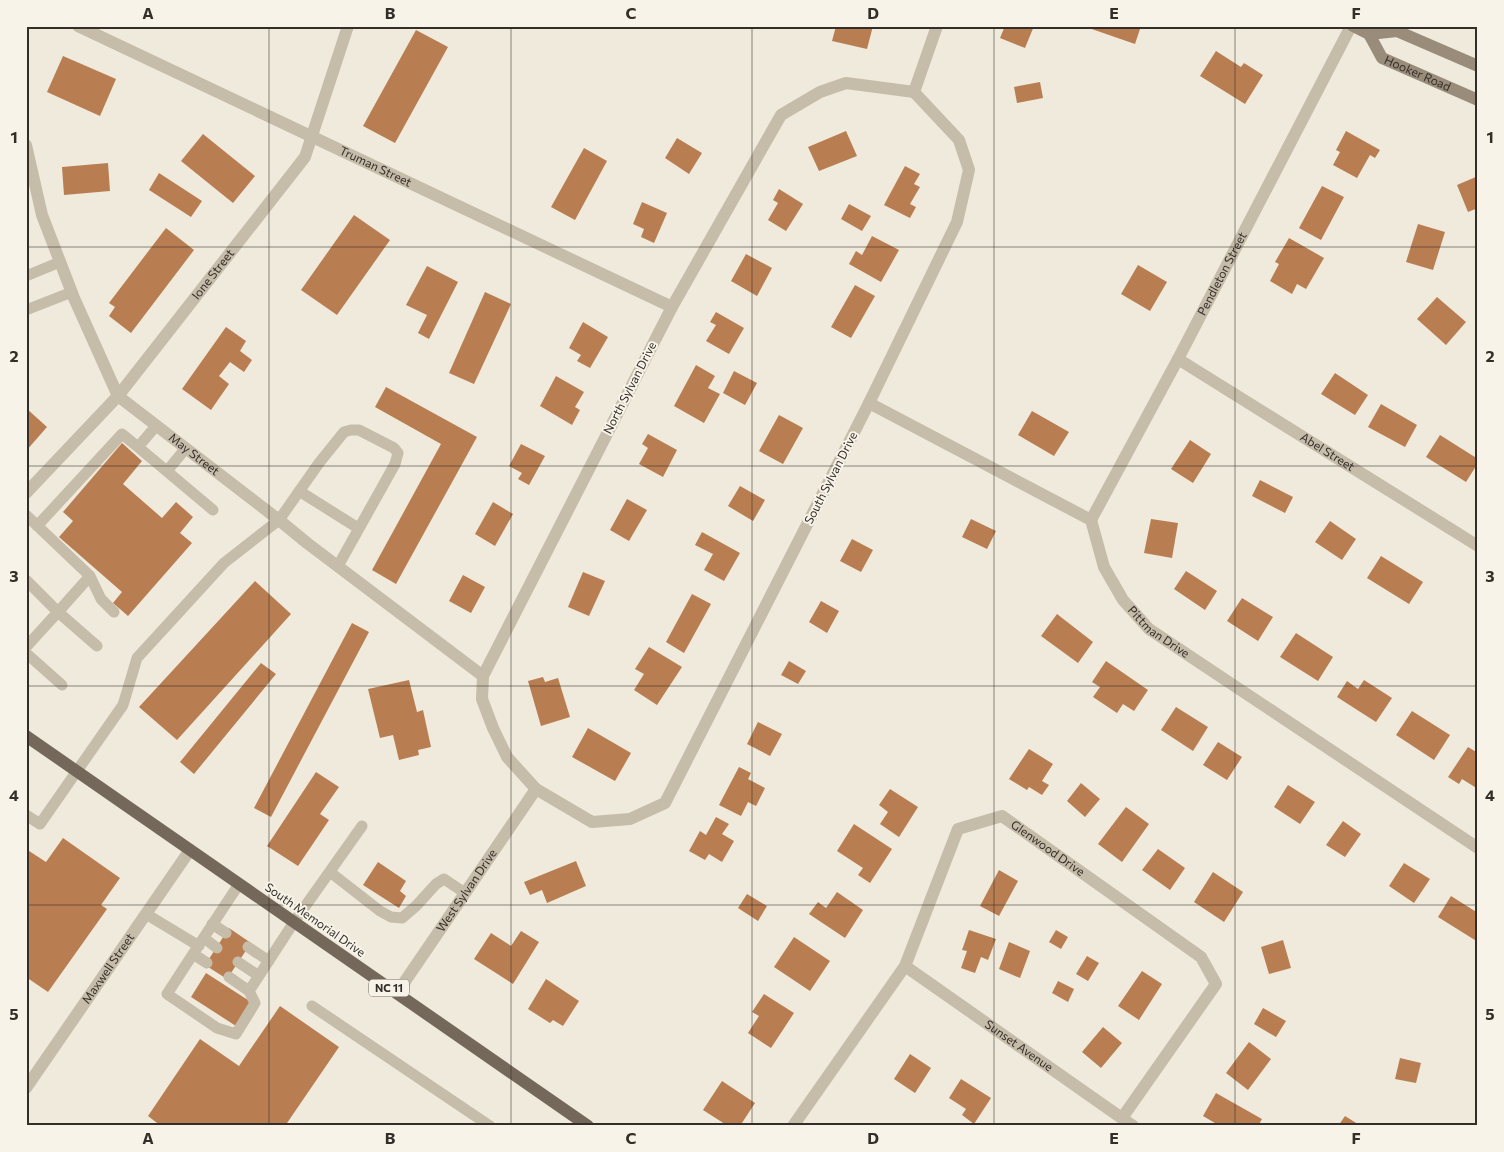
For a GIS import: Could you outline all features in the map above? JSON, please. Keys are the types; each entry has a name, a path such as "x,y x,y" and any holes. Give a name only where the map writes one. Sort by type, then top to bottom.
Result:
{"main road":[{"path":"1352,26 1370,34 1396,31 1478,66"},
{"name":"Hooker Road","path":"1370,34 1382,58 1478,100"},
{"name":"South Memorial Drive","path":"26,736 588,1126"}],"street":[{"name":"Truman Street","path":"78,26 672,307"},
{"name":"Ione Street","path":"26,492 118,396 305,158 348,26"},
{"path":"914,92 937,26"},
{"name":"Pendleton Street","path":"1091,520 1178,359 1352,26"},
{"name":"North Sylvan Drive","path":"536,789 507,757 493,728 482,699 483,676 672,307 781,115 820,92 846,82 914,92"},
{"name":"South Sylvan Drive","path":"536,789 592,822 630,820 665,804 869,403 957,222 969,170 959,140 914,92"},
{"name":"May Street","path":"26,146 42,215 72,292 118,396 483,676"},
{"name":"Abel Street","path":"1178,359 1478,546"},
{"path":"869,403 1091,520"},
{"name":"Pittman Drive","path":"1091,520 1104,567 1122,600 1149,629 1478,848"},
{"name":"West Sylvan Drive","path":"397,993 536,789"},
{"name":"Glenwood Drive","path":"793,1126 905,966 958,829 1002,816 1201,957 1216,984 1122,1118"},
{"name":"Maxwell Street","path":"26,1088 190,850"},
{"name":"Sunset Avenue","path":"905,966 1133,1126"}],"lane":[{"path":"26,276 60,262"},
{"path":"26,310 72,292"},
{"path":"138,447 156,426"},
{"path":"26,815 40,824 78,771 123,705 137,658 224,563 279,520 319,463 344,432 359,430 394,448 398,453 395,464 338,566"},
{"path":"37,526 122,434 213,510"},
{"path":"167,471 186,448"},
{"path":"300,491 358,528"},
{"path":"26,515 90,576 101,599 114,612"},
{"path":"26,647 90,576"},
{"path":"26,580 96,646"},
{"path":"26,653 62,684"},
{"path":"249,990 294,922 362,826"},
{"path":"330,872 391,918 402,918 436,884 444,879 465,893"},
{"path":"229,976 249,990 255,1003 236,1034 217,1028 167,994 239,884"},
{"path":"146,914 198,946 217,948"},
{"path":"212,924 226,933"},
{"path":"198,946 206,963"},
{"path":"248,947 269,961"},
{"path":"238,962 259,976"},
{"path":"312,1006 483,1123"}],"building":[{"path":"836,26 873,26 867,49 832,41"},
{"path":"1005,26 1034,26 1025,48 1000,38"},
{"path":"1083,26 1141,26 1135,44"},
{"path":"416,30 448,47 395,143 363,126"},
{"path":"1216,51 1241,67 1244,63 1263,75 1245,104 1200,76"},
{"path":"63,56 116,79 100,116 47,92"},
{"path":"1040,82 1043,98 1017,103 1014,87"},
{"path":"846,131 857,156 819,171 808,147"},
{"path":"1346,131 1380,150 1375,158 1370,155 1357,178 1333,165 1340,152 1336,150"},
{"path":"203,134 255,176 233,203 181,161"},
{"path":"677,138 702,153 689,174 665,158"},
{"path":"584,148 607,161 575,220 551,207"},
{"path":"108,163 110,191 64,195 62,167"},
{"path":"905,166 920,174 914,184 920,187 910,204 916,207 910,218 884,205"},
{"path":"159,173 202,201 191,217 149,190"},
{"path":"1478,176 1478,208 1468,212 1457,185"},
{"path":"1322,186 1344,197 1321,240 1299,228"},
{"path":"779,189 803,204 786,231 768,220 778,203 773,200"},
{"path":"642,202 667,213 654,243 641,237 644,229 633,224"},
{"path":"849,204 871,216 862,231 841,219"},
{"path":"354,215 390,240 337,315 301,290"},
{"path":"1418,224 1445,232 1433,270 1406,262"},
{"path":"166,228 194,250 131,333 109,316 115,307 109,303"},
{"path":"872,236 899,250 881,282 849,264 856,251 862,255"},
{"path":"1289,238 1324,258 1306,289 1297,284 1292,294 1270,281 1279,264 1275,262"},
{"path":"746,254 772,268 757,296 731,281"},
{"path":"1138,265 1167,282 1150,311 1121,294"},
{"path":"427,266 458,282 429,339 418,333 427,315 406,305"},
{"path":"855,285 875,296 851,338 831,327"},
{"path":"485,292 511,304 474,384 449,373"},
{"path":"1437,297 1466,322 1446,345 1417,319"},
{"path":"716,312 744,328 729,354 706,341 716,325 710,322"},
{"path":"583,322 608,337 590,368 577,361 581,355 569,348"},
{"path":"226,327 246,341 240,351 252,360 244,372 230,362 219,376 229,384 211,410 182,389"},
{"path":"696,365 715,376 708,388 720,394 704,423 674,406"},
{"path":"734,371 757,383 745,405 723,393"},
{"path":"1335,373 1368,395 1355,415 1321,394"},
{"path":"556,376 584,392 575,407 580,410 572,425 540,406"},
{"path":"386,387 477,437 396,584 372,570 441,444 375,407"},
{"path":"1381,404 1417,425 1405,447 1368,427"},
{"path":"26,408 47,427 26,451"},
{"path":"1032,411 1069,432 1054,456 1018,435"},
{"path":"779,415 803,428 783,464 759,451"},
{"path":"648,434 677,450 663,477 639,464 648,448 642,444"},
{"path":"1440,435 1478,459 1478,463 1466,482 1426,457"},
{"path":"1190,440 1211,454 1193,483 1171,469"},
{"path":"122,443 142,461 123,484 162,518 176,502 193,517 180,533 192,543 128,616 113,603 122,592 59,537 73,521 63,512"},
{"path":"521,444 545,456 529,485 518,479 522,473 509,466"},
{"path":"1260,480 1293,497 1285,513 1252,496"},
{"path":"740,486 765,500 753,521 728,506"},
{"path":"627,499 647,510 629,541 610,530"},
{"path":"493,502 513,514 495,546 475,534"},
{"path":"971,519 996,531 987,549 962,537"},
{"path":"1151,519 1178,523 1172,558 1144,553"},
{"path":"1330,521 1356,539 1342,560 1315,542"},
{"path":"702,532 740,553 724,581 704,570 713,554 695,545"},
{"path":"852,539 873,550 861,572 840,561"},
{"path":"1381,556 1423,582 1409,604 1367,578"},
{"path":"1186,571 1217,591 1205,610 1174,589"},
{"path":"583,572 605,581 589,616 568,607"},
{"path":"463,575 485,587 471,613 449,601"},
{"path":"255,581 291,614 177,740 139,707"},
{"path":"692,594 711,604 684,653 666,642"},
{"path":"1242,598 1273,617 1258,641 1227,621"},
{"path":"821,601 839,611 827,633 809,622"},
{"path":"1057,614 1093,642 1078,663 1041,636"},
{"path":"352,623 369,632 271,817 254,808"},
{"path":"1296,633 1333,657 1318,681 1280,657"},
{"path":"649,647 682,667 657,705 634,690 644,674 635,669"},
{"path":"789,661 806,671 798,684 781,675"},
{"path":"1106,661 1148,690 1134,711 1123,704 1117,713 1093,697 1100,687 1092,682"},
{"path":"261,663 276,674 194,774 180,762"},
{"path":"543,677 545,682 558,678 570,717 541,726 528,681"},
{"path":"409,680 417,712 423,710 431,747 418,750 419,755 399,760 393,735 380,738 368,689"},
{"path":"1364,680 1392,698 1376,722 1337,697 1347,681 1358,689"},
{"path":"1176,707 1208,727 1193,751 1161,730"},
{"path":"1412,711 1450,735 1434,760 1396,735"},
{"path":"758,722 782,734 770,756 747,744"},
{"path":"588,728 631,753 615,781 572,757"},
{"path":"1218,742 1242,757 1227,780 1203,765"},
{"path":"1468,747 1478,753 1478,789 1462,779 1459,784 1448,777"},
{"path":"1029,749 1053,764 1042,781 1049,785 1042,795 1029,787 1027,790 1009,779"},
{"path":"739,767 751,773 748,779 765,788 756,806 748,802 741,816 719,805"},
{"path":"316,772 339,787 320,814 329,820 298,866 267,846"},
{"path":"1081,783 1100,799 1085,817 1067,801"},
{"path":"1288,785 1315,802 1300,824 1274,807"},
{"path":"890,789 918,807 899,837 880,824 888,812 879,805"},
{"path":"1126,807 1149,824 1122,862 1098,844"},
{"path":"716,817 729,824 722,834 734,841 722,862 709,854 705,860 689,851 700,831 706,835"},
{"path":"1343,821 1361,834 1345,857 1326,845"},
{"path":"854,824 892,849 870,883 858,875 863,868 837,851"},
{"path":"63,838 120,878 101,905 107,909 48,992 26,977 26,849 46,862"},
{"path":"1158,849 1185,868 1170,890 1142,870"},
{"path":"576,861 586,886 547,903 542,890 530,895 524,882"},
{"path":"378,862 406,881 400,891 406,896 399,908 363,885"},
{"path":"1404,863 1430,879 1414,903 1389,886"},
{"path":"999,870 1018,881 999,916 980,906"},
{"path":"1213,872 1243,892 1224,922 1194,902"},
{"path":"837,892 863,910 845,938 809,914 818,902 826,908"},
{"path":"747,894 767,906 758,921 738,908"},
{"path":"1451,896 1478,913 1478,942 1438,917"},
{"path":"229,928 251,943 227,979 205,965"},
{"path":"969,930 996,939 988,960 981,957 975,973 961,968 967,951 962,950"},
{"path":"1056,930 1068,937 1061,949 1049,942"},
{"path":"521,931 539,942 513,984 474,959 491,933 511,946"},
{"path":"794,937 830,961 810,991 774,967"},
{"path":"1283,940 1291,968 1269,974 1261,947"},
{"path":"1009,942 1030,951 1020,978 999,969"},
{"path":"1087,956 1099,963 1088,981 1076,974"},
{"path":"1142,971 1162,984 1139,1020 1118,1006"},
{"path":"206,973 251,1002 236,1026 191,997"},
{"path":"546,979 579,1001 563,1026 553,1020 550,1023 528,1009"},
{"path":"1058,981 1074,989 1068,1002 1052,993"},
{"path":"764,994 794,1013 771,1048 748,1033 759,1016 752,1012"},
{"path":"280,1006 339,1047 285,1126 161,1126 148,1116 200,1039 239,1066"},
{"path":"1263,1008 1286,1021 1276,1037 1254,1024"},
{"path":"1103,1027 1122,1043 1101,1068 1082,1052"},
{"path":"1249,1042 1271,1059 1248,1090 1226,1073"},
{"path":"910,1054 931,1068 915,1093 894,1079"},
{"path":"1400,1058 1421,1063 1416,1083 1395,1079"},
{"path":"961,1079 991,1098 974,1124 962,1115 966,1109 949,1098"},
{"path":"722,1081 755,1103 740,1126 728,1126 703,1110"},
{"path":"1216,1093 1262,1119 1258,1126 1220,1126 1203,1116"},
{"path":"1345,1116 1361,1126 1338,1126"}]}
